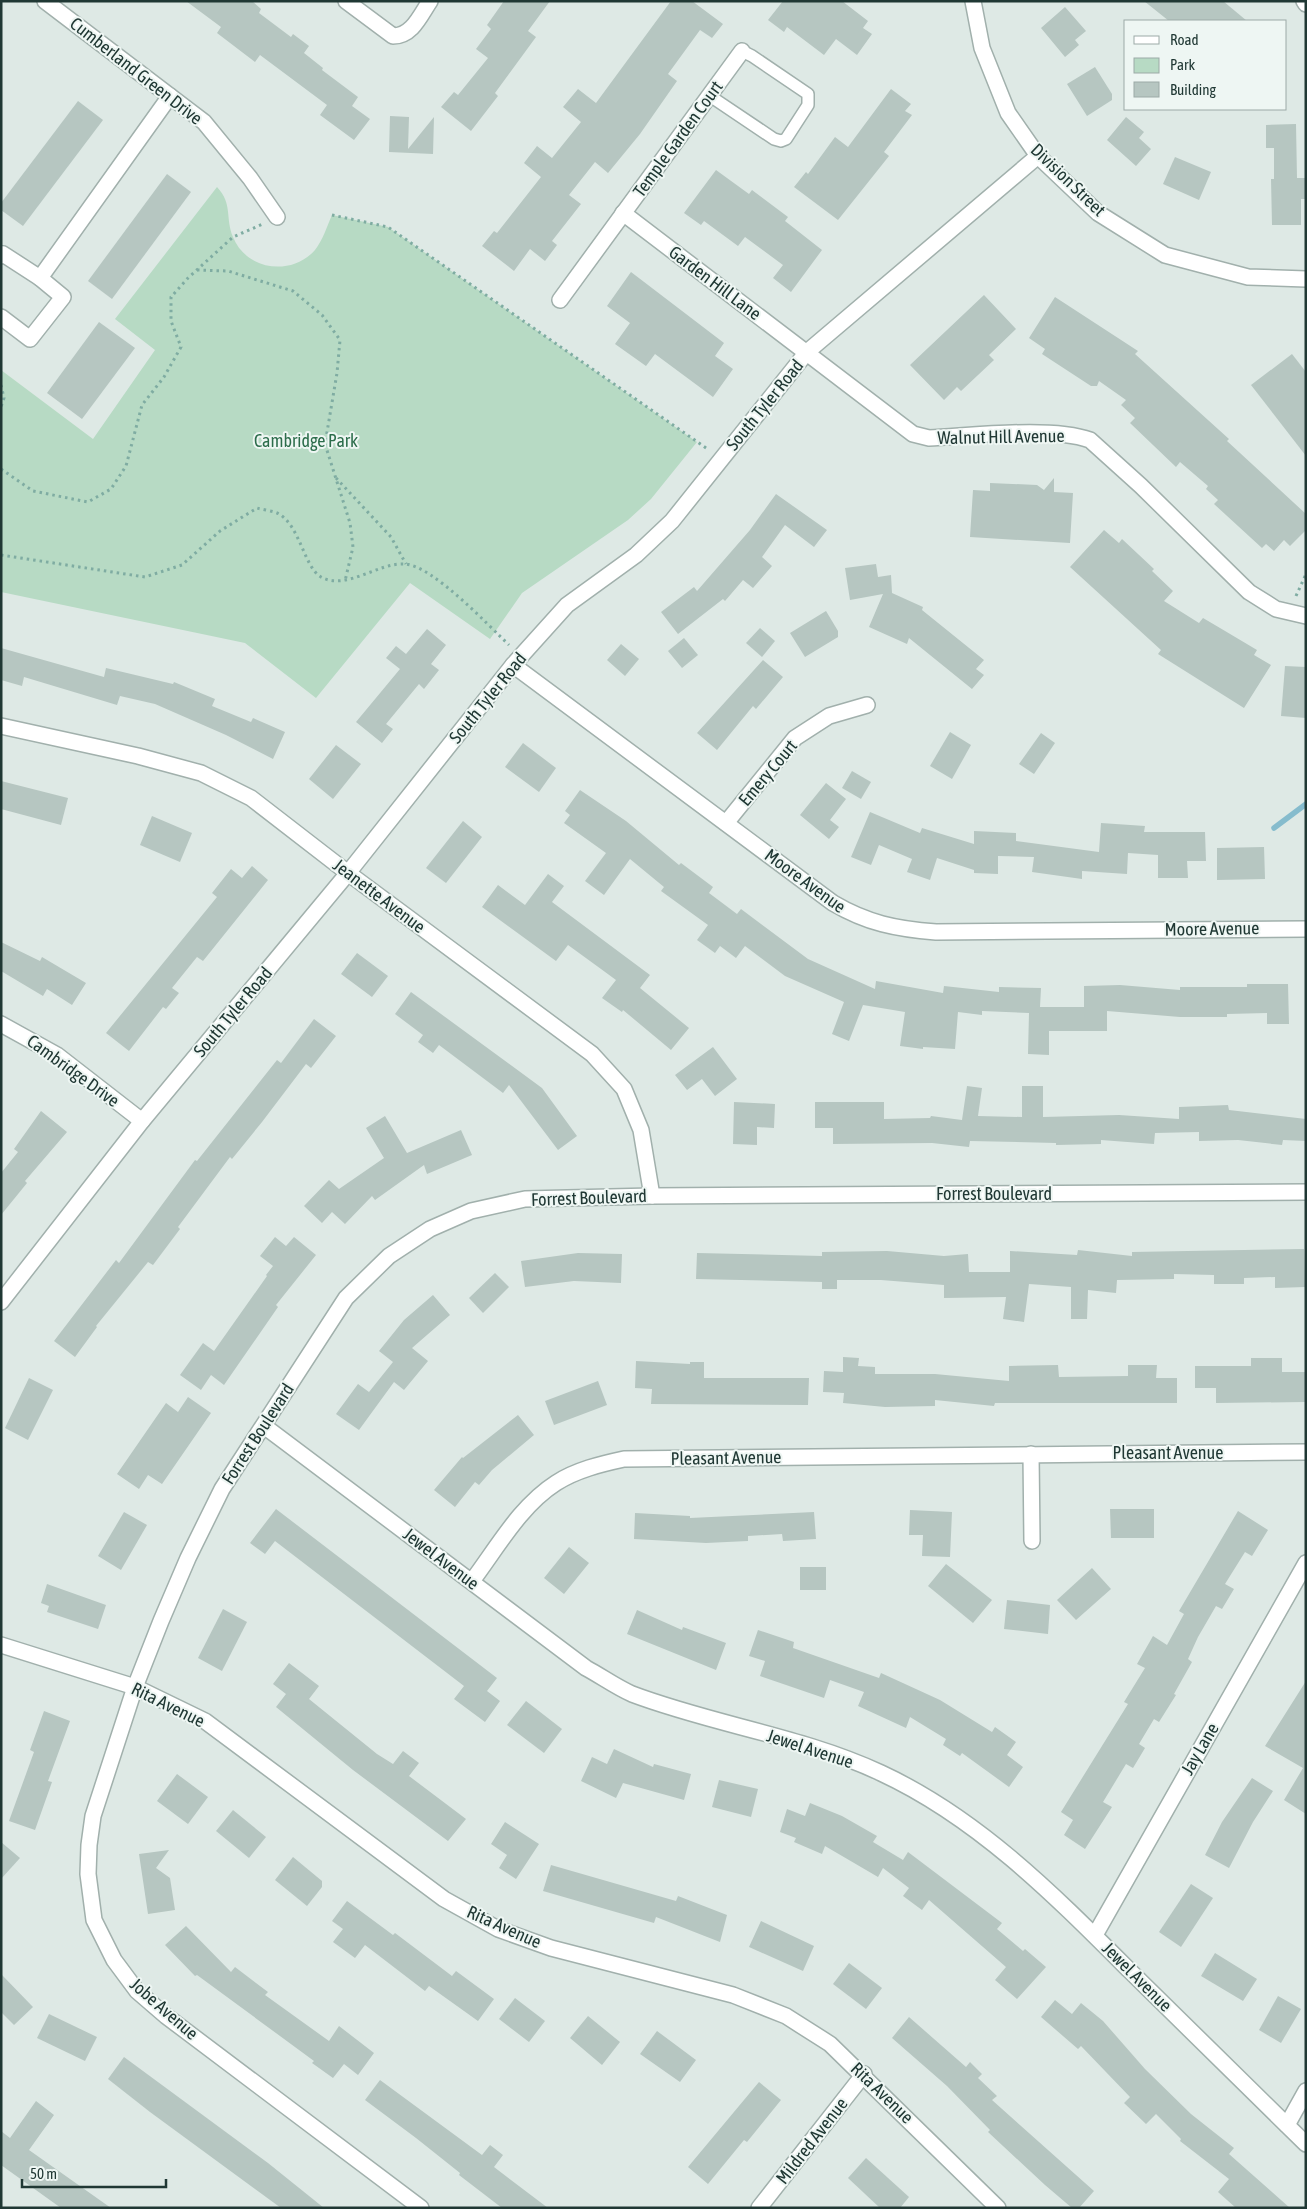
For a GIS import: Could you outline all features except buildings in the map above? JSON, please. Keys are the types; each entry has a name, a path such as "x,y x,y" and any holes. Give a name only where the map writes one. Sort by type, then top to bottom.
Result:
{"street":[{"name":"Cumberland Green Drive","path":"45,1 204,122 250,178 277,217"},
{"path":"346,1 393,36 401,36 410,31 430,1"},
{"name":"Division Street","path":"973,1 982,48 1004,104 1038,156 1098,213 1165,255 1248,277 1306,279"},
{"name":"Temple Garden Court","path":"560,300 742,51"},
{"path":"40,278 170,96"},
{"name":"South Tyler Road","path":"1,1302 142,1121 348,873 517,661 568,605 636,555 672,521 807,352 1038,156"},
{"name":"Garden Hill Lane","path":"623,213 807,352"},
{"path":"1,256 3,254 40,278 63,297 30,339 1,317"},
{"name":"Walnut Hill Avenue","path":"807,352 913,434 929,438 1045,434 1081,437 1090,440 1141,486 1249,592 1262,601 1286,612 1306,616"},
{"name":"Moore Avenue","path":"517,661 726,823 833,903 857,917 908,930 936,932 1306,929"},
{"name":"Emery Court","path":"726,823 795,738 829,716 867,705"},
{"name":"Jeanette Avenue","path":"1,726 138,756 201,773 251,798 348,873 592,1054 624,1089 638,1122 652,1196"},
{"name":"Cambridge Drive","path":"1,1024 57,1055 142,1121"},
{"name":"Forrest Boulevard","path":"136,1687 188,1558 222,1489 346,1298 389,1256 430,1229 471,1211 526,1199 652,1196 1306,1192"},
{"name":"Jewel Avenue","path":"264,1426 586,1668 630,1693 691,1713 808,1746 880,1772 936,1802 990,1839 1094,1935 1306,2144"},
{"name":"Pleasant Avenue","path":"472,1581 530,1504 556,1482 590,1467 624,1459 1306,1452"},
{"path":"1031,1454 1032,1541"},
{"name":"Jay Lane","path":"1094,1935 1306,1563"},
{"name":"Rita Avenue","path":"1,1645 136,1687 205,1721 444,1899 498,1929 551,1948 733,1995 793,2020 830,2044 864,2074 998,2208"},
{"name":"Jobe Avenue","path":"136,1687 93,1816 88,1845 88,1874 94,1920 114,1960 137,1990 166,2016 422,2208"},
{"name":"Mildred Avenue","path":"760,2208 864,2074"},
{"path":"1287,2125 1306,2091"}],"lane":[{"name":"Temple Garden Court","path":"710,96 774,139 781,141 786,139 808,105 808,94 742,51"}],"path":[{"path":"332,215 388,227 710,451"},
{"path":"1,469 33,490 88,502 111,490 126,466 142,405 164,377 182,347 171,321 172,297 196,270 233,237 277,217"},
{"path":"196,270 228,271 293,291 322,315 340,340 337,372 325,444 350,523 353,547 345,581"},
{"path":"1,385 4,398 1,407"},
{"path":"336,477 391,537 406,564"},
{"path":"1,554 145,577 182,565 220,531 257,508 280,514 301,540 309,563 321,577 345,581 386,566 406,564 431,574 517,661"},
{"path":"1286,612 1306,574"}],"green space":[{"name":"Cambridge Park","path":"217,187 227,205 233,237 239,248 258,263 282,266 294,264 305,259 318,246 332,215 388,227 697,442 651,499 628,520 522,593 490,639 410,583 316,698 245,643 1,592 1,370 93,439 155,350 115,319"}],"waterway":[{"path":"1274,828 1306,804"}]}
